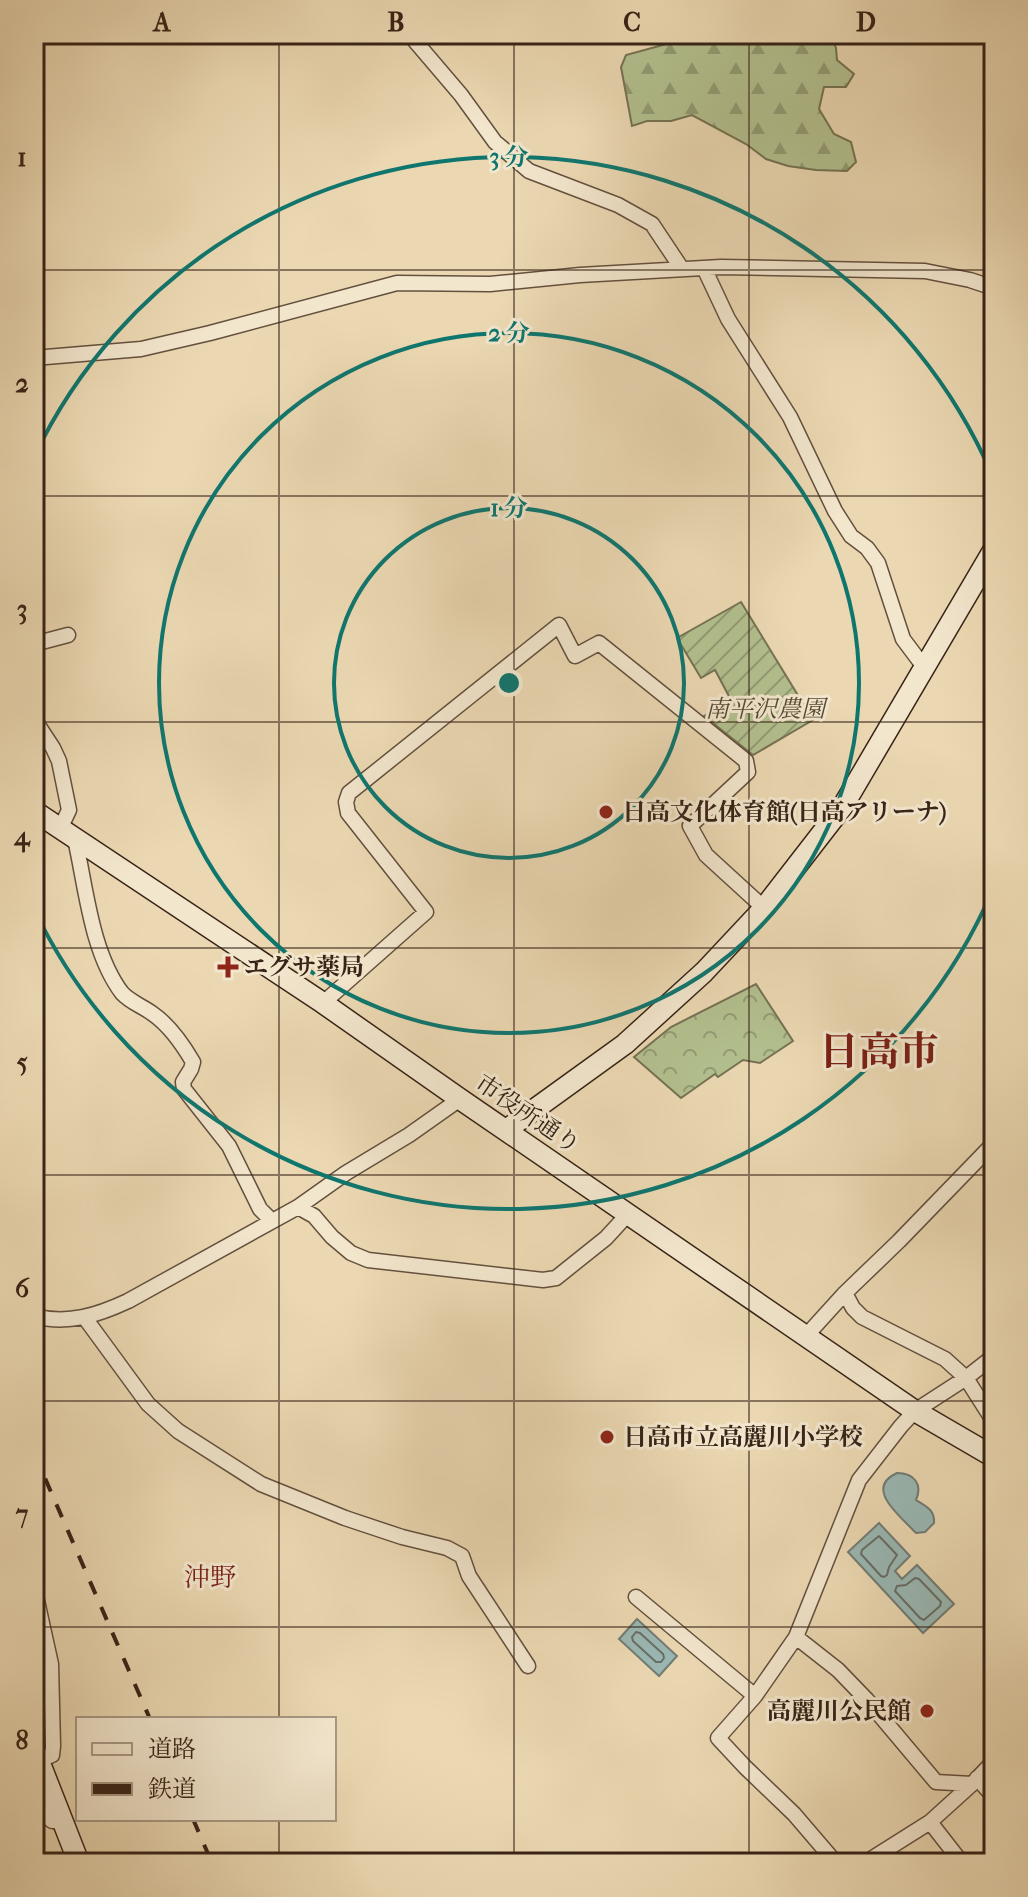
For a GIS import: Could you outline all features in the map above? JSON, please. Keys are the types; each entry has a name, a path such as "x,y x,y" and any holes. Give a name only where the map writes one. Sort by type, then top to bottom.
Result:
{"street":[{"path":"409,34 461,95 495,142 529,171 618,205 652,224 682,269"},
{"path":"704,268 728,319 790,417 835,511 851,536 867,548 878,563 903,639 924,667"},
{"path":"34,358 141,349 397,283 490,284 704,268 925,271 994,288"},
{"path":"506,1130 625,1044 704,972 764,908 843,806 994,549"},
{"path":"323,1003 426,912 348,813 346,802 349,793 559,625 575,656 599,643 746,761 748,772 690,826 706,855 764,908"},
{"path":"34,644 68,635"},
{"path":"34,719 59,761 69,810 68,834 105,963 126,997 157,1016 182,1045 193,1062 183,1082 184,1089 229,1146 260,1209 272,1221"},
{"name":"市役所通り","path":"34,811 323,1003 915,1411 992,1453"},
{"path":"34,1316 44,1319 85,1318 128,1301 298,1207 460,1099"},
{"path":"806,1336 994,1143"},
{"path":"298,1207 314,1216 351,1253 368,1260 543,1280 556,1278 606,1238 628,1214"},
{"path":"845,1293 862,1317 945,1359 966,1378 994,1422"},
{"path":"85,1318 148,1404 178,1431 261,1484 345,1518 447,1548 462,1556 469,1576 528,1666"},
{"path":"836,1863 794,1814 718,1738 755,1696 796,1637 859,1480 915,1411 994,1356"},
{"path":"34,1587 51,1664 53,1746 52,1755 37,1754 79,1863"},
{"path":"636,1597 755,1696"},
{"path":"796,1637 838,1670 867,1700 936,1782 975,1781 994,1797"},
{"path":"865,1863 930,1822 994,1761"},
{"path":"34,1803 52,1821 64,1821"},
{"path":"930,1822 962,1863"}],"green space":[{"path":"692,34 831,34 837,60 854,74 846,87 824,87 819,109 834,134 851,142 856,162 847,171 788,166 766,159 746,144 692,115 632,126 621,67 626,55"},
{"name":"南平沢農園","path":"741,602 813,720 753,755 704,716 731,700 715,670 701,678 677,638"},
{"path":"756,984 793,1041 760,1063 743,1060 718,1077 715,1074 681,1098 634,1057 671,1027"}],"water":[{"path":"897,1473 916,1480 916,1500 933,1515 934,1523 925,1532 916,1533 887,1502 884,1486"},
{"path":"879,1523 910,1556 895,1571 902,1579 917,1565 954,1604 923,1633 848,1552"},
{"path":"637,1619 677,1656 659,1676 619,1639"}],"railway":[{"path":"34,1453 149,1717"},
{"path":"194,1821 212,1863"}],"place":[{"name":"日高文化体育館(日高アリーナ)","path":"606,812"},
{"name":"エグサ薬局","path":"228,967"},
{"name":"日高市立高麗川小学校","path":"607,1437"},
{"name":"高麗川公民館","path":"927,1711"}],"district":[{"name":"日高市","path":"879,1052"},
{"name":"沖野","path":"210,1577"}]}
